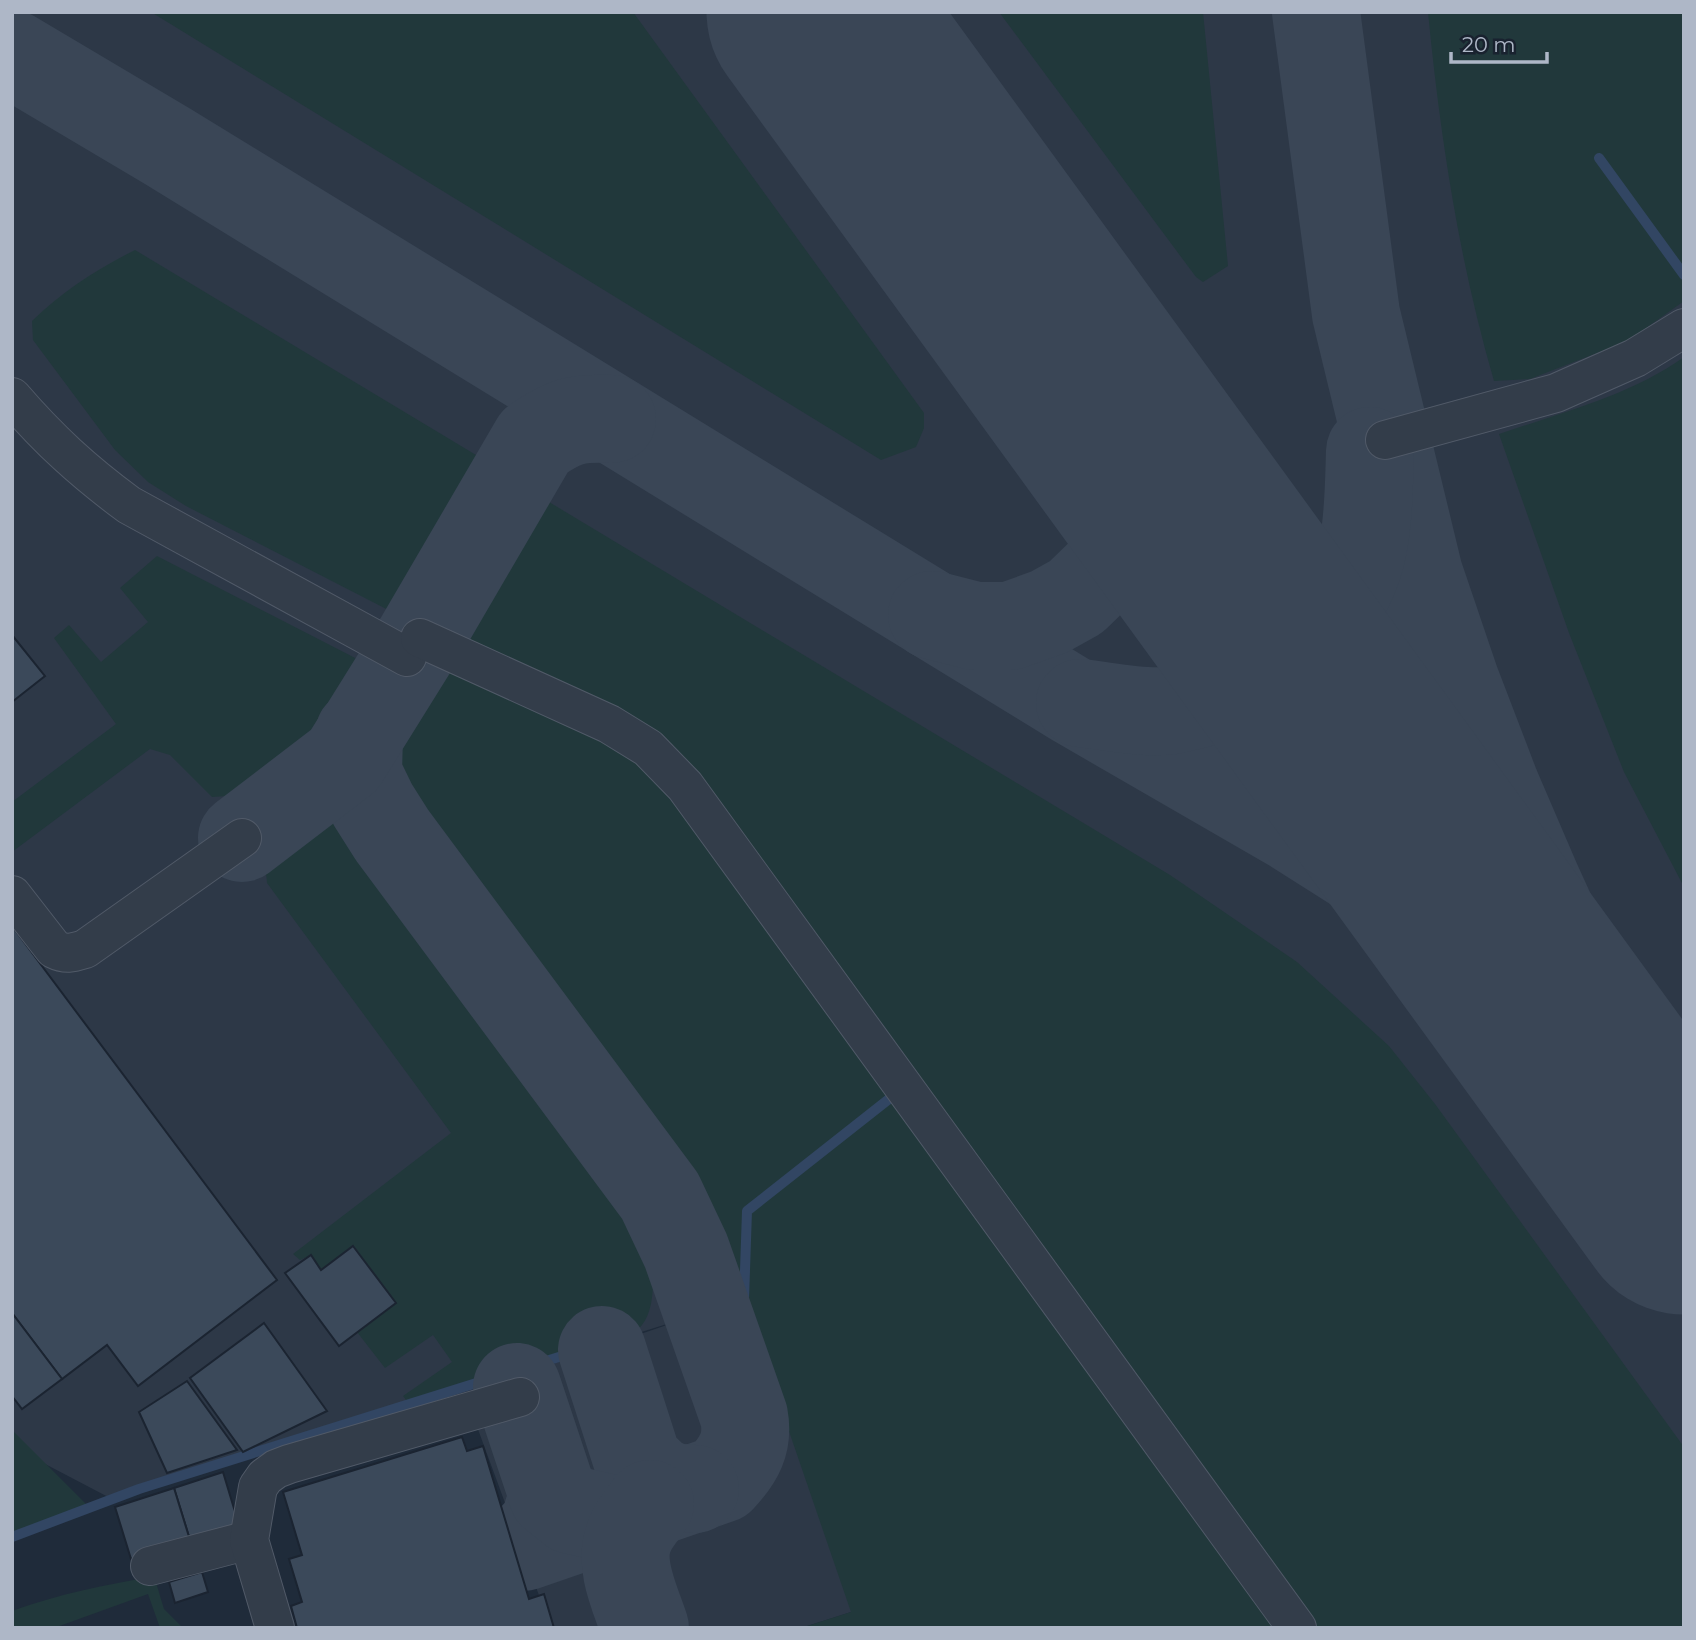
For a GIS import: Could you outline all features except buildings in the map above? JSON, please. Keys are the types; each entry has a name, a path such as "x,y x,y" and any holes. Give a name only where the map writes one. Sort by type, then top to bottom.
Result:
{"lane":[{"path":"1385,440 1556,393 1635,358 1684,328"},
{"path":"12,397 45,436 90,476 129,505 414,648 609,724 648,748 685,786 1297,1628"},
{"path":"12,895 54,949 63,954 71,953 85,949 242,838"},
{"path":"275,1628 249,1540 258,1487 265,1477 276,1469 520,1397"},
{"path":"150,1566 249,1540"}],"shaded area":[{"path":"12,12 1684,12 1684,1628 917,1591 801,1628 551,1628 465,1394 705,1312 112,1499 28,1455 12,1443"}],"green space":[{"path":"151,12 633,12 924,413 924,428 916,447 881,460"},
{"path":"999,12 1203,12 1228,266 1203,282 1196,277"},
{"path":"1428,12 1684,12 1684,301 1628,341 1530,379 1494,381 1452,198"},
{"path":"135,250 486,461 471,493 398,615 186,506 148,482 115,450 33,340 32,321 44,310 81,281"},
{"path":"1684,357 1684,887 1624,772 1569,633 1499,434 1619,393"},
{"path":"539,496 1170,875 1297,962 1389,1046 1435,1104 1684,1447 1684,1628 1307,1628 688,781 449,639"},
{"path":"157,556 363,662 346,698 321,735 282,770 242,795 212,797 170,755 150,749 12,852 12,802 116,724 54,638 69,625 101,662 148,622 120,588"},
{"path":"441,653 645,753 1288,1628 801,1628 851,1612 744,1300 736,1298 729,1273 694,1200 411,823 391,795 380,770 383,745"},
{"path":"323,807 343,815 382,862 649,1232 653,1280 651,1305 642,1325 629,1335 410,1405 403,1396 452,1362 433,1335 385,1368 357,1332 396,1303 354,1246 321,1270 311,1255 300,1260 293,1254 451,1133 267,883 266,867 281,839 297,824"},
{"path":"12,1430 90,1508 12,1537"},
{"path":"154,1576 164,1609 183,1628 160,1628 148,1594 54,1628 12,1628 12,1611 64,1595"}],"waterway":[{"path":"1599,158 1684,275"},
{"path":"744,1300 747,1211 889,1099"},
{"path":"12,1537 139,1489 629,1335"}],"taxiway":[{"path":"1316,12 1356,314 1419,574 1455,680 1496,787 1536,880 1607,1036 1684,1174"},
{"path":"12,54 167,146 1076,703 1294,829 1384,886 1450,940 1532,1020 1616,1113"},
{"path":"242,838 344,760 420,638 535,441 571,422 612,419"},
{"path":"1080,703 1155,711 1191,706 1248,685 1300,650 1322,628 1340,603 1354,576 1363,547 1370,451"},
{"path":"932,615 975,626 1010,626 1049,612 1076,597 1109,565 1135,511 1136,453"},
{"path":"359,734 358,774 392,835 660,1196 686,1251 744,1416 744,1443 733,1465 721,1479 524,1547 544,1525 553,1495"},
{"path":"602,1350 638,1462 656,1479 672,1487 695,1489"},
{"path":"517,1387 553,1495 572,1510 608,1518"},
{"path":"645,1628 627,1571 626,1548 631,1533 650,1504"}],"runway":[{"path":"815,12 1684,1206"}]}
